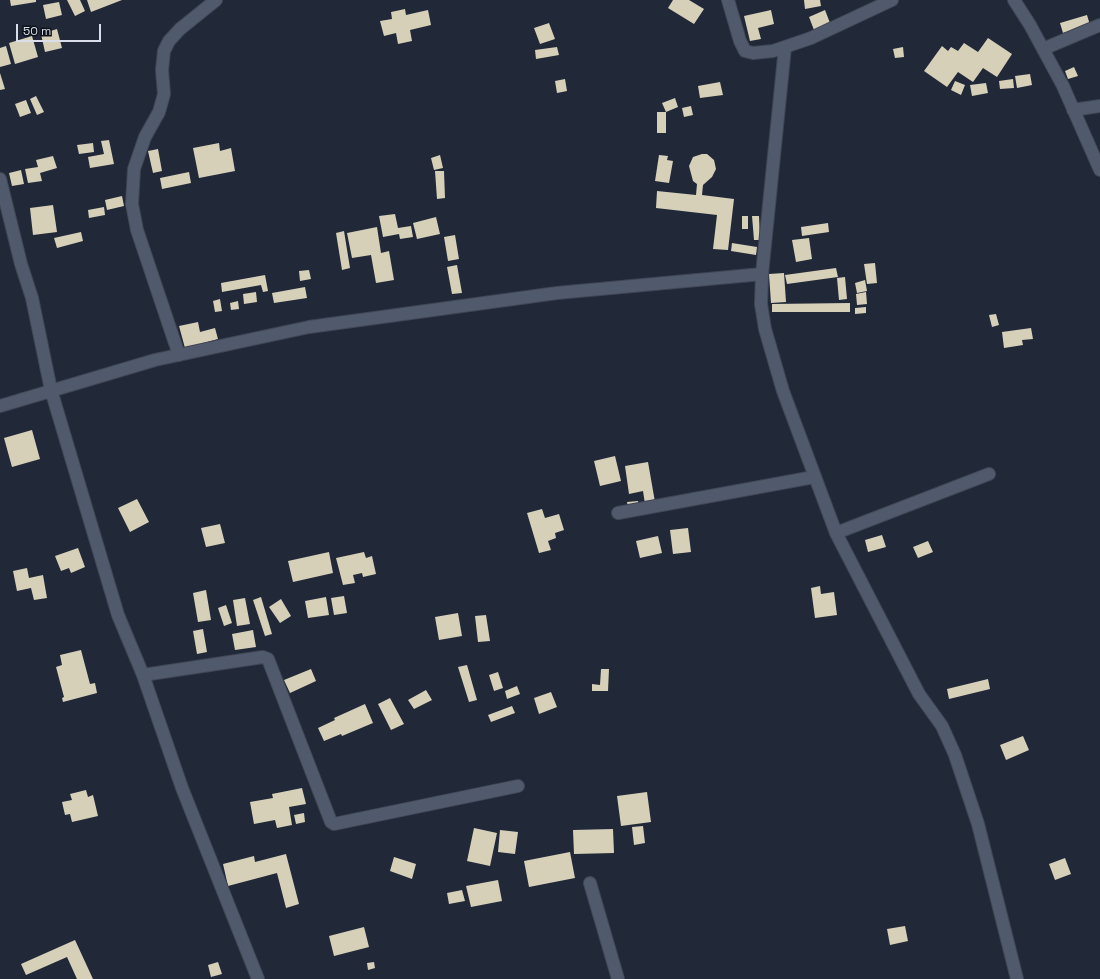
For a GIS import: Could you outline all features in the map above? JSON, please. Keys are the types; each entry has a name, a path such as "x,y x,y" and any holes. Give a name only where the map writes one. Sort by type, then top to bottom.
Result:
{"street":[{"path":"179,355 137,230 132,204 134,169 145,137 159,112 164,94 162,70 164,51 169,41 180,29 216,0"},
{"path":"728,0 740,41 745,51 753,53 773,51 811,38 892,0"},
{"path":"1014,0 1043,49 1100,170"},
{"path":"1043,49 1100,25"},
{"path":"785,47 762,274 761,304 765,329 783,390 836,533 904,665 920,694 942,726 955,754 978,824 1017,979"},
{"path":"1073,110 1100,106"},
{"path":"0,179 21,264 32,298 52,390 118,615 143,675 182,788 258,979"},
{"path":"0,406 155,360 309,327 436,308 557,293 762,274"},
{"path":"836,533 989,474"},
{"path":"618,513 814,477"},
{"path":"143,675 263,657 268,659 331,822 334,824 518,786"},
{"path":"590,883 618,979"}],"building":[{"path":"10,0 36,0 36,2 11,6"},
{"path":"67,0 80,0 85,11 75,16"},
{"path":"87,0 122,0 91,12"},
{"path":"673,0 689,0 704,9 694,24 668,8"},
{"path":"804,0 820,0 821,6 805,9"},
{"path":"59,2 62,15 46,19 43,5"},
{"path":"405,9 406,15 428,10 431,25 410,30 412,41 398,44 396,33 384,36 380,21 392,19 391,12"},
{"path":"771,10 774,24 758,28 761,39 750,41 744,16"},
{"path":"825,10 830,23 814,30 809,17"},
{"path":"1087,15 1090,25 1063,33 1060,23"},
{"path":"549,23 555,39 540,44 534,28"},
{"path":"57,29 62,48 45,52 41,34"},
{"path":"32,36 38,57 15,64 9,43"},
{"path":"988,38 1012,54 997,77 983,68 973,82 958,72 947,87 924,71 942,46 948,51 951,47 958,51 964,43 978,52"},
{"path":"6,46 11,64 0,67 0,48"},
{"path":"557,47 559,55 536,59 535,50"},
{"path":"903,47 904,57 895,58 893,49"},
{"path":"1074,67 1078,76 1068,79 1065,71"},
{"path":"0,73 5,89 0,90"},
{"path":"1030,74 1032,85 1017,88 1015,76"},
{"path":"565,79 567,91 557,93 555,81"},
{"path":"1013,79 1014,88 1000,89 999,81"},
{"path":"955,81 965,85 961,95 951,90"},
{"path":"720,82 723,95 700,98 698,86"},
{"path":"986,83 988,93 972,96 970,85"},
{"path":"36,96 44,112 37,115 30,99"},
{"path":"675,98 678,107 666,112 662,103"},
{"path":"26,100 31,113 20,117 15,104"},
{"path":"691,106 693,115 684,117 682,108"},
{"path":"657,112 666,112 666,133 657,133"},
{"path":"109,140 114,164 90,168 88,157 104,154 101,141"},
{"path":"93,143 94,152 79,154 77,145"},
{"path":"219,143 220,151 231,148 235,171 199,178 193,148"},
{"path":"158,149 162,171 153,173 148,151"},
{"path":"707,154 714,160 716,169 712,177 703,185 702,195 734,199 728,250 713,249 717,215 656,208 657,191 696,195 697,184 693,181 689,166 693,157"},
{"path":"440,155 443,168 434,170 431,158"},
{"path":"659,155 668,156 667,160 673,161 669,183 655,181"},
{"path":"53,156 57,168 40,173 42,181 28,183 25,169 38,167 36,160"},
{"path":"21,170 24,184 12,186 9,173"},
{"path":"435,171 444,171 445,198 437,199"},
{"path":"189,172 191,183 162,189 160,178"},
{"path":"122,196 124,206 107,210 105,200"},
{"path":"53,205 57,232 33,235 30,208"},
{"path":"104,207 105,215 89,218 88,210"},
{"path":"395,214 398,228 411,226 413,237 400,239 399,234 383,237 379,216"},
{"path":"742,216 748,216 748,229 742,229"},
{"path":"752,216 759,216 760,240 754,240"},
{"path":"436,217 440,234 417,239 413,223"},
{"path":"828,223 829,232 802,236 801,227"},
{"path":"377,227 381,253 389,251 394,280 376,283 371,255 352,258 347,233"},
{"path":"344,231 350,268 342,270 336,233"},
{"path":"81,232 83,241 57,248 54,238"},
{"path":"455,235 459,259 448,261 444,237"},
{"path":"809,238 812,259 796,262 792,240"},
{"path":"732,243 757,247 756,255 731,251"},
{"path":"875,263 877,283 867,284 864,264"},
{"path":"457,265 462,293 452,294 447,267"},
{"path":"836,268 838,277 787,284 785,275"},
{"path":"309,270 311,279 300,281 299,271"},
{"path":"784,273 786,302 771,303 769,274"},
{"path":"265,275 268,291 263,292 261,285 222,292 221,283"},
{"path":"845,277 847,299 839,300 837,278"},
{"path":"865,280 867,291 857,293 855,283"},
{"path":"305,287 307,298 274,303 272,293"},
{"path":"256,292 257,302 244,304 243,294"},
{"path":"866,292 867,304 857,305 856,294"},
{"path":"220,299 222,311 215,312 213,301"},
{"path":"238,301 239,309 231,310 230,303"},
{"path":"850,303 850,312 772,312 772,304"},
{"path":"866,307 866,313 855,314 855,308"},
{"path":"996,314 999,325 992,327 989,315"},
{"path":"198,322 200,332 215,328 218,339 185,348 179,326"},
{"path":"1031,328 1033,339 1022,340 1023,345 1004,348 1002,332"},
{"path":"32,430 40,459 12,467 4,438"},
{"path":"615,456 621,481 600,486 594,461"},
{"path":"648,462 655,502 645,504 643,491 629,494 625,466"},
{"path":"137,499 149,522 130,532 118,508"},
{"path":"638,501 639,506 628,508 627,502"},
{"path":"542,509 545,518 559,514 564,530 555,533 556,538 548,541 551,550 539,553 527,513"},
{"path":"220,524 225,543 206,547 201,528"},
{"path":"688,528 691,552 673,554 670,530"},
{"path":"882,535 886,547 868,552 865,540"},
{"path":"658,536 662,553 640,558 636,541"},
{"path":"928,541 933,552 918,558 913,547"},
{"path":"78,548 85,567 71,573 69,568 61,571 55,556"},
{"path":"329,552 333,573 293,582 288,561"},
{"path":"364,552 366,558 372,556 376,574 363,577 362,573 353,575 355,583 343,585 336,558"},
{"path":"27,568 29,578 43,575 47,598 34,600 31,588 17,591 13,571"},
{"path":"820,586 821,594 834,592 837,615 815,618 811,588"},
{"path":"206,590 211,620 198,622 193,593"},
{"path":"344,596 347,613 334,615 331,598"},
{"path":"261,597 272,634 265,636 253,600"},
{"path":"326,597 329,615 308,618 305,601"},
{"path":"245,598 250,624 237,626 233,600"},
{"path":"281,599 291,616 280,623 269,607"},
{"path":"226,605 232,623 224,626 218,608"},
{"path":"458,613 462,636 439,640 435,617"},
{"path":"486,615 490,641 478,642 475,616"},
{"path":"203,629 207,652 197,654 193,631"},
{"path":"253,630 256,647 235,650 232,634"},
{"path":"81,650 90,684 95,683 97,693 63,702 62,698 64,697 56,667 62,665 60,655"},
{"path":"467,665 477,700 469,702 458,667"},
{"path":"311,669 316,681 290,693 284,680"},
{"path":"601,669 609,669 608,691 592,691 592,684 600,685"},
{"path":"498,672 503,688 494,691 489,675"},
{"path":"988,679 990,689 949,699 947,689"},
{"path":"517,686 520,694 507,699 505,691"},
{"path":"426,690 432,700 414,709 408,700"},
{"path":"551,692 557,707 539,714 534,698"},
{"path":"390,698 404,724 391,730 378,704"},
{"path":"365,704 373,723 342,736 341,734 324,741 318,728 335,720 334,718"},
{"path":"512,706 515,713 491,722 488,715"},
{"path":"1023,736 1029,750 1006,760 1000,745"},
{"path":"302,788 306,804 289,807 292,825 277,828 275,820 254,824 250,802 273,798 272,794"},
{"path":"86,790 88,797 93,795 98,816 72,822 70,814 65,815 62,802 72,800 70,794"},
{"path":"647,792 651,822 621,826 617,796"},
{"path":"304,813 305,822 296,824 294,815"},
{"path":"643,826 645,843 634,845 632,827"},
{"path":"474,828 497,833 490,866 467,861"},
{"path":"613,829 614,853 574,854 573,830"},
{"path":"500,830 518,832 515,854 498,852"},
{"path":"570,852 575,878 529,887 524,861"},
{"path":"286,854 299,904 286,908 277,873 228,886 223,864 254,856 255,862"},
{"path":"394,857 416,864 412,879 390,871"},
{"path":"1065,858 1071,874 1055,880 1049,864"},
{"path":"498,880 502,901 471,907 466,886"},
{"path":"462,890 465,901 449,904 447,893"},
{"path":"905,926 908,941 890,945 887,929"},
{"path":"364,927 369,947 334,956 329,936"},
{"path":"75,940 93,979 77,979 67,957 26,975 21,964"},
{"path":"218,962 222,974 211,977 208,965"},
{"path":"374,962 375,968 368,970 367,963"}]}
